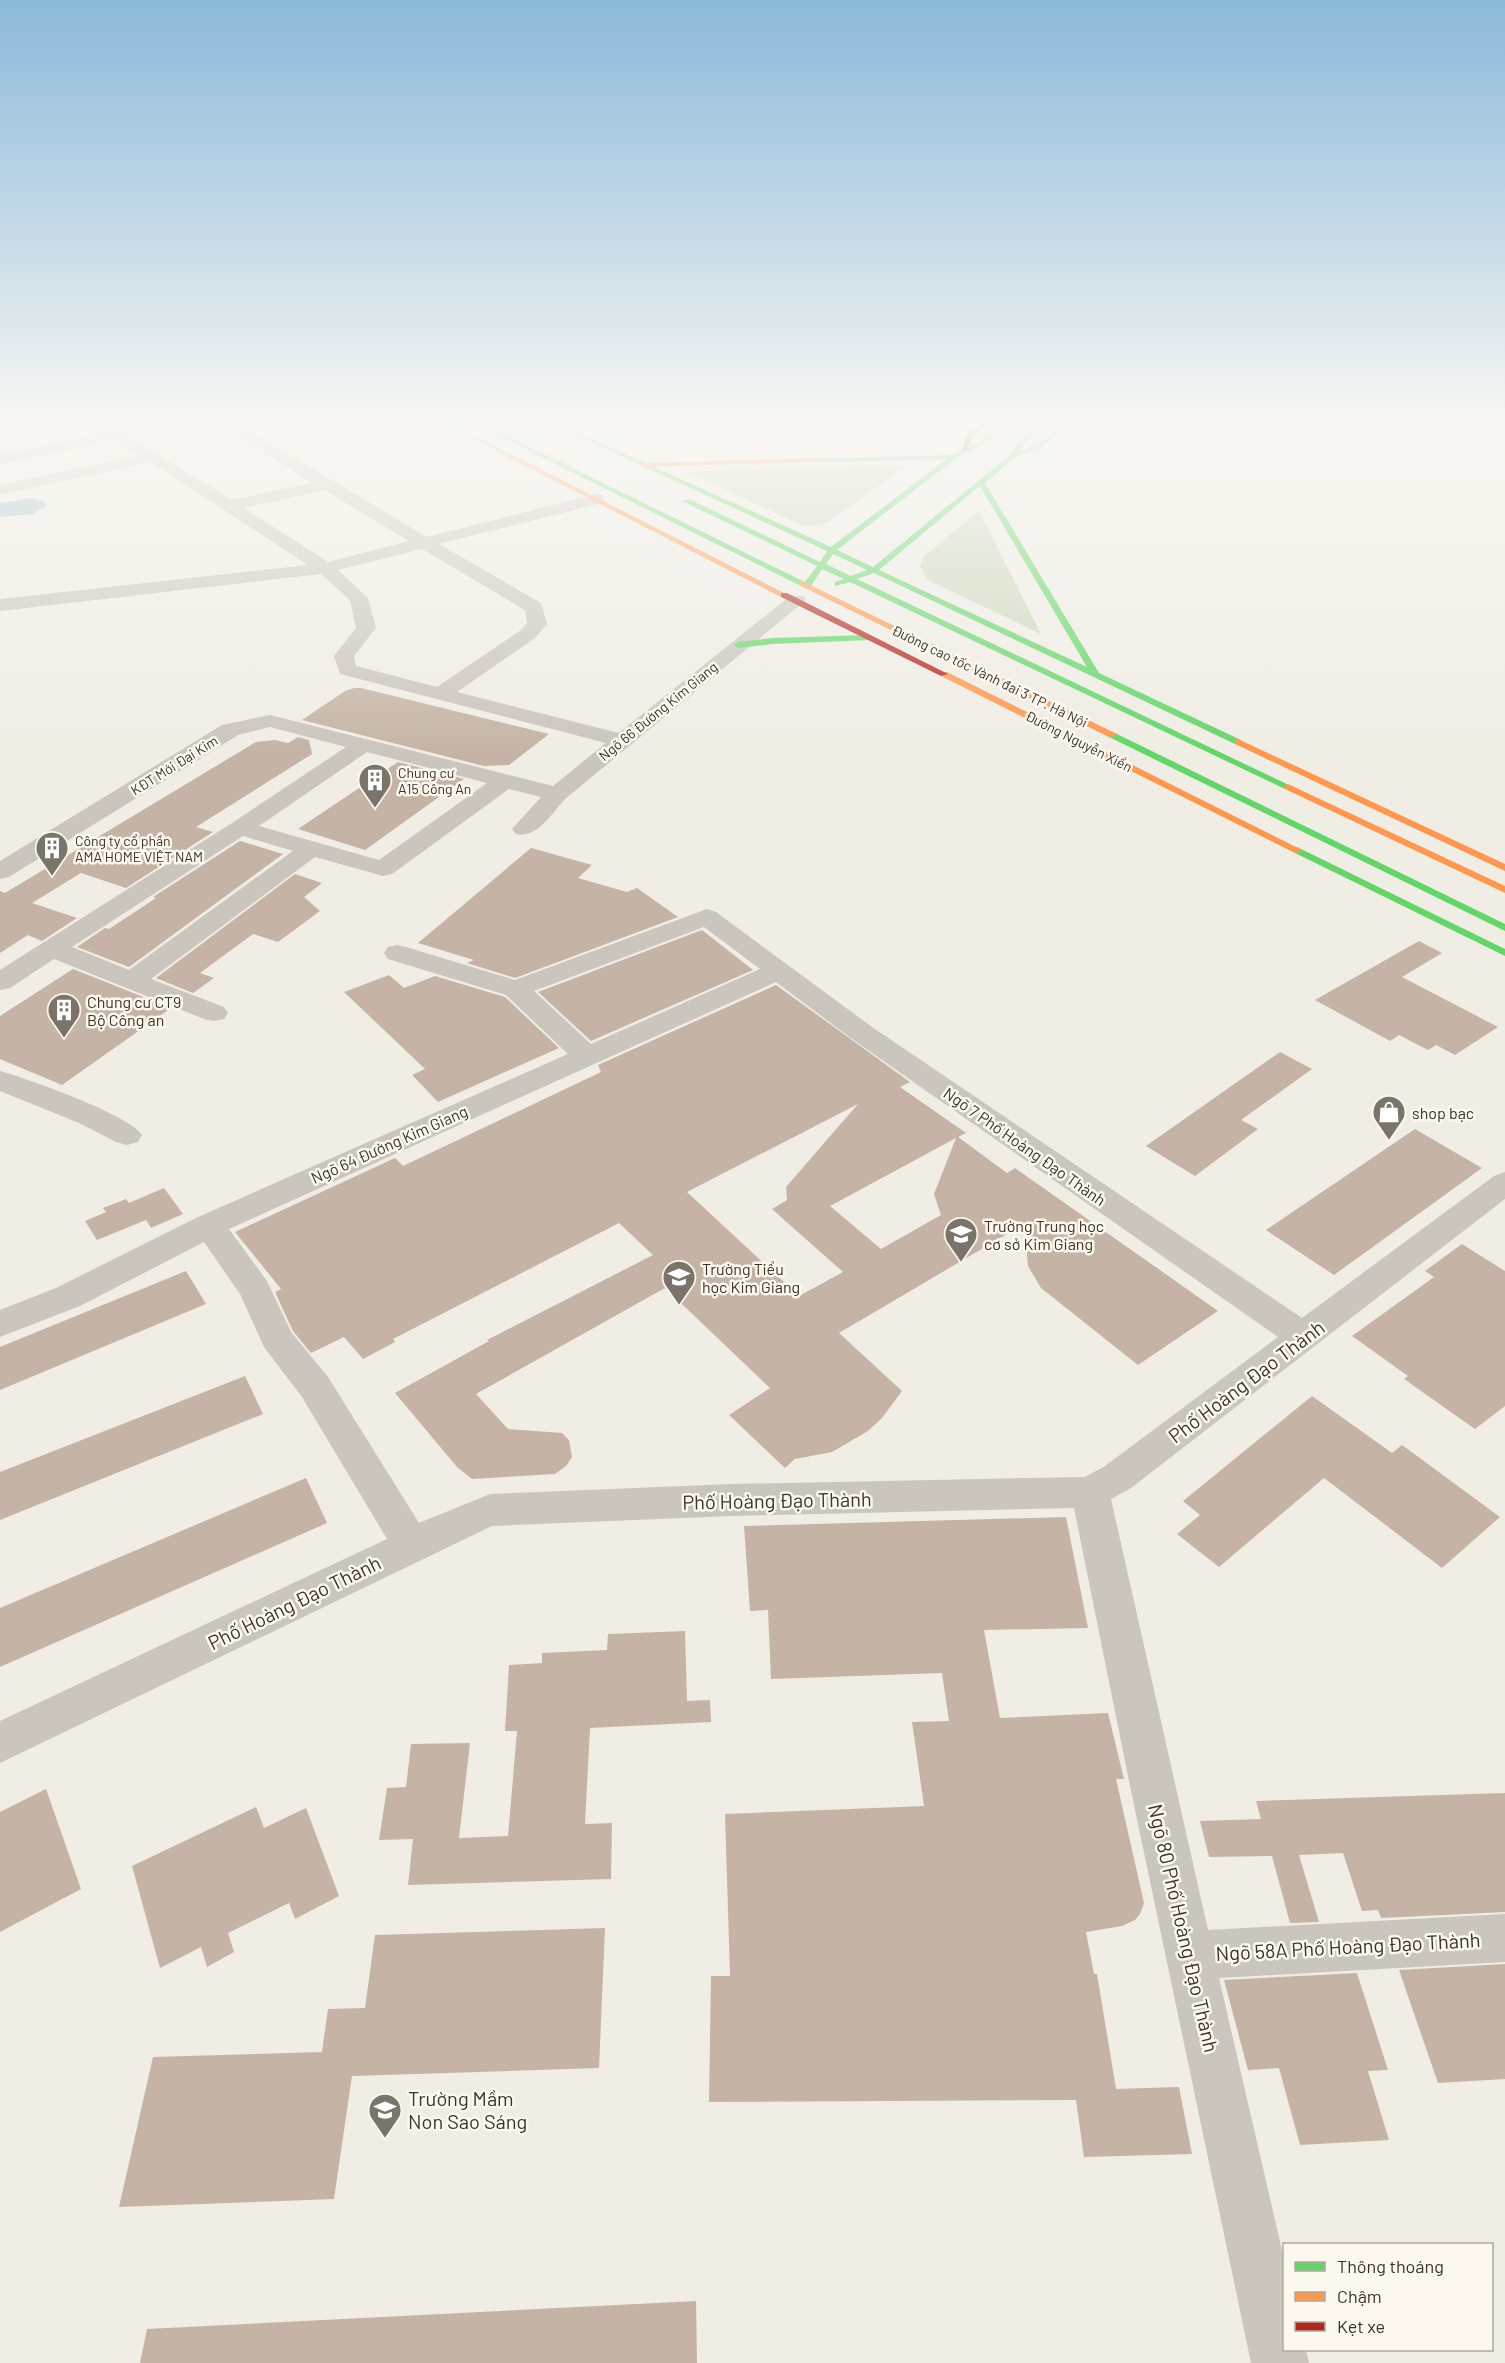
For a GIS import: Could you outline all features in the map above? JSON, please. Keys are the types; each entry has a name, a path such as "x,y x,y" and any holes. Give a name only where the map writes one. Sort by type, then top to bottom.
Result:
{"main road":[{"name":"Đường Nguyễn Xiển","path":"663,533 1505,954"},
{"name":"Đường cao tốc Vành đai 3 TP. Hà Nội","path":"701,533 1505,928"},
{"name":"Đường cao tốc Vành đai 3 TP. Hà Nội","path":"754,533 1505,888"},
{"path":"793,533 1505,868"},
{"path":"797,600 831,551 854,533"},
{"path":"797,600 874,570 919,533"},
{"path":"1011,533 1095,674"},
{"path":"738,645 772,641 874,638"},
{"path":"1249,747 1262,769 1505,888"}],"street":[{"path":"272,533 325,568 359,598 366,628 344,656 347,670 622,740"},
{"path":"411,533 534,607 537,624 528,634 438,695"},
{"path":"0,605 325,568 465,533"},
{"name":"Ngõ 66 Đường Kim Giang","path":"524,829 557,794 738,645 797,600"},
{"name":"KĐT Mới Đại Kim","path":"0,873 230,730 245,724 270,721 557,794"},
{"path":"0,982 240,828 363,745"},
{"path":"240,828 383,869 506,780"},
{"path":"132,980 311,849"},
{"name":"Ngõ 7 Phố Hoàng Đạo Thành","path":"516,989 707,917 862,1033 1304,1337"},
{"path":"52,949 214,1013"},
{"path":"397,953 516,989 586,1055"},
{"name":"Ngõ 64 Đường Kim Giang","path":"0,1324 68,1297 208,1225 780,970"},
{"path":"0,1080 90,1116 127,1135"},
{"name":"Phố Hoàng Đạo Thành","path":"0,1743 425,1547 490,1510 732,1500 1090,1492 1118,1477 1505,1183"},
{"path":"208,1225 255,1290 276,1338 315,1387 425,1547"},
{"name":"Ngõ 80 Phố Hoàng Đạo Thành","path":"1090,1492 1137,1717 1280,2363"},
{"name":"Ngõ 58A Phố Hoàng Đạo Thành","path":"1191,1955 1505,1938"}],"green space":[{"path":"952,533 990,533 1041,634 928,580 920,566 923,557"}],"building":[{"path":"354,688 549,734 509,765 484,766 302,720 345,691"},
{"path":"298,737 309,740 312,754 196,827 213,832 126,888 81,873 32,903 77,918 42,941 28,935 0,953 0,891 5,893 256,742 275,740 288,743"},
{"name":"Chung cư A15 Công An","path":"398,762 464,779 365,850 298,829"},
{"path":"240,841 283,854 129,967 77,947 105,928 109,929 156,898 153,897"},
{"path":"531,848 592,865 578,878 627,892 637,888 678,917 515,978 467,963 474,960 418,943"},
{"path":"295,874 322,883 304,897 320,911 278,942 253,934 200,973 214,978 193,993 156,978"},
{"path":"702,930 753,970 591,1041 538,992"},
{"path":"1419,941 1442,953 1402,977 1498,1027 1455,1055 1436,1045 1428,1050 1399,1035 1390,1041 1315,1000"},
{"name":"Chung cư CT9 Bộ Công an","path":"73,969 171,1008 62,1085 0,1059 0,1016"},
{"path":"389,975 404,988 435,976 505,997 559,1048 438,1102 412,1075 425,1069 344,992"},
{"path":"776,985 910,1082 900,1087 966,1133 958,1137 1007,1173 1015,1168 1218,1311 1138,1365 1041,1288 1028,1266 1024,1224 839,1333 902,1391 882,1418 868,1431 832,1452 795,1459 785,1468 729,1415 770,1388 665,1288 476,1394 508,1429 562,1433 569,1440 572,1457 566,1466 555,1474 472,1479 457,1467 395,1393 489,1341 487,1340 653,1255 619,1223 393,1339 395,1342 363,1359 344,1337 311,1353 293,1331 275,1292 281,1289 235,1232 395,1158 403,1166 601,1072 598,1065","holes":["858,1104 786,1187 787,1200 772,1209 843,1272 799,1296 687,1192","956,1138 934,1194 941,1215 881,1249 830,1206"]},
{"path":"1280,1052 1312,1069 1241,1120 1258,1129 1195,1176 1146,1146"},
{"path":"1415,1129 1482,1168 1334,1275 1266,1230"},
{"path":"164,1188 183,1214 151,1228 146,1220 97,1240 85,1221 106,1212 103,1208 126,1199 129,1203"},
{"path":"1462,1244 1505,1271 1505,1406 1475,1429 1404,1379 1408,1376 1352,1336 1434,1277 1425,1271"},
{"path":"186,1271 206,1304 0,1390 0,1347"},
{"path":"245,1376 263,1414 0,1520 0,1472"},
{"path":"1312,1396 1392,1453 1402,1445 1500,1517 1442,1568 1324,1478 1219,1567 1177,1534 1200,1515 1183,1501"},
{"path":"306,1478 327,1523 0,1667 0,1608"},
{"path":"1066,1517 1088,1628 984,1630 1000,1718 1108,1713 1124,1779 1116,1779 1144,1903 1135,1920 1122,1926 1086,1932 1094,1974 1097,1974 1116,2089 1179,2087 1192,2154 1084,2157 1076,2100 709,2102 711,1976 730,1976 725,1814 924,1806 912,1722 949,1721 942,1673 771,1679 768,1610 750,1611 744,1526"},
{"path":"685,1631 687,1701 710,1700 711,1722 590,1728 585,1824 612,1823 611,1879 408,1885 413,1839 379,1840 387,1788 406,1787 411,1744 470,1743 459,1838 508,1836 517,1731 505,1731 509,1665 542,1663 542,1653 607,1650 608,1634"},
{"path":"46,1789 81,1889 0,1932 0,1812"},
{"path":"1505,1793 1505,1912 1381,1918 1378,1910 1362,1911 1343,1853 1299,1855 1319,1922 1290,1923 1272,1856 1209,1857 1200,1821 1261,1819 1256,1801"},
{"path":"256,1807 264,1828 306,1808 339,1896 295,1919 289,1903 228,1933 234,1952 207,1967 201,1947 160,1968 132,1866"},
{"path":"605,1928 599,2068 352,2076 334,2199 119,2207 153,2057 322,2052 328,2009 365,2008 375,1935"},
{"path":"1505,1964 1505,2079 1438,2083 1399,1970"},
{"path":"1357,1973 1388,2070 1368,2071 1389,2140 1300,2145 1279,2068 1248,2070 1224,1980"},
{"path":"696,2301 697,2363 140,2363 147,2329"}],"traffic: fast":[{"path":"701,533 802,583"},
{"path":"754,533 1288,787"},
{"path":"794,533 1238,742"},
{"path":"808,584 831,551 854,533"},
{"path":"838,584 874,570 919,533"},
{"path":"1011,533 1095,674"},
{"path":"738,645 772,641 868,638"},
{"path":"1112,735 1505,928"},
{"path":"1297,850 1505,953"}],"traffic: slow":[{"path":"662,533 784,595"},
{"path":"802,583 1112,735"},
{"path":"944,674 1297,850"},
{"path":"1238,742 1505,868"},
{"path":"1288,787 1505,890"}],"traffic: jam":[{"path":"784,595 944,674"}],"place":[{"name":"Chung cư A15 Công An","path":"375,809"},
{"name":"Công ty cổ phần AMA HOME VIỆT NAM","path":"52,877"},
{"name":"Chung cư CT9 Bộ Công an","path":"64,1039"},
{"name":"shop bạc","path":"1389,1141"},
{"name":"Trường Trung học cơ sở Kim Giang","path":"961,1263"},
{"name":"Trường Tiểu học Kim Giang","path":"679,1306"},
{"name":"Trường Mầm Non Sao Sáng","path":"385,2139"}]}
